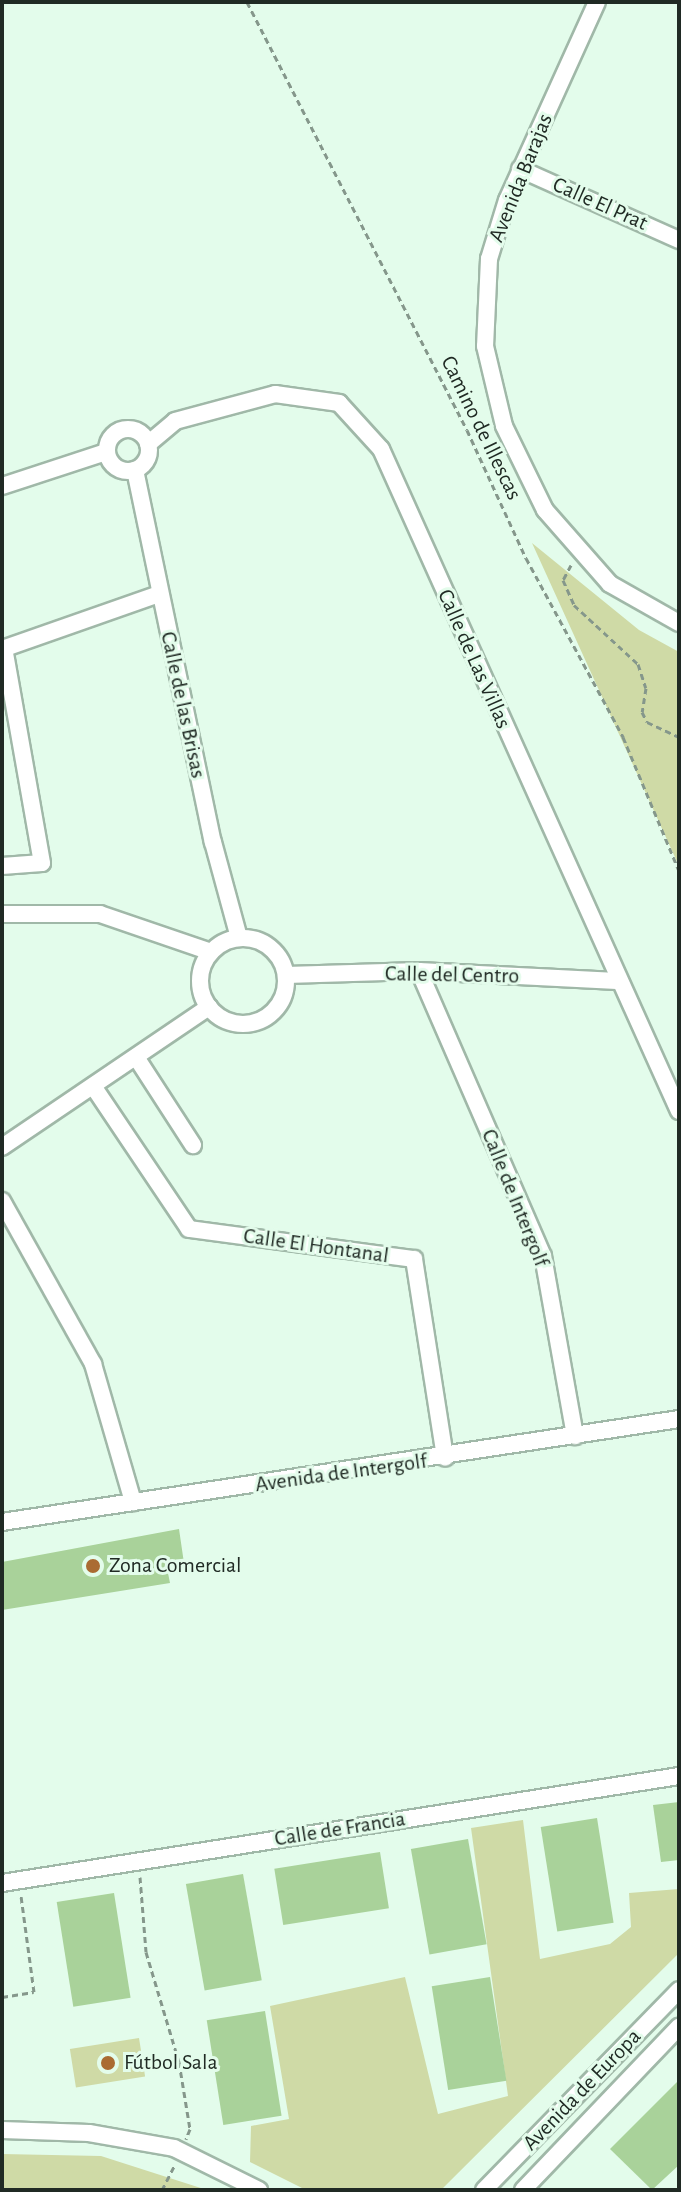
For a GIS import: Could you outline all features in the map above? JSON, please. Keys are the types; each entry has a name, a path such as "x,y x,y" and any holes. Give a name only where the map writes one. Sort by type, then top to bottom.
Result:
{"street":[{"name":"Avenida Barajas","path":"597,2 520,169 489,259 485,346 504,426 545,510 610,584 679,623"},
{"name":"Calle El Prat","path":"520,169 679,240"},
{"name":"Calle de Las Villas","path":"148,444 175,421 275,394 339,403 381,449 617,981 679,1111"},
{"path":"123,430 137,432 148,444 147,460 135,470 114,466 106,452 111,438 123,430"},
{"path":"2,486 106,452"},
{"name":"Calle de las Brisas","path":"135,470 159,594 239,938"},
{"path":"2,866 42,863 3,649 159,594"},
{"path":"2,914 100,914 211,952"},
{"path":"239,938 268,945 286,975 280,1004 253,1023 224,1019 209,1007 200,979 211,952 239,938"},
{"name":"Calle del Centro","path":"286,975 419,971 617,981"},
{"name":"Calle de Intergolf","path":"419,971 543,1256 575,1436"},
{"path":"2,1147 209,1007"},
{"path":"136,1057 193,1145"},
{"name":"Calle El Hontanal","path":"93,1086 189,1229 414,1259 445,1458"},
{"path":"2,1201 93,1364 133,1502"},
{"name":"Avenida de Intergolf","path":"2,1522 445,1458 679,1419"},
{"name":"Calle de Francia","path":"10,1882 679,1776"},
{"name":"Avenida de Europa","path":"484,2190 679,1990"},
{"name":"Avenida de Europa","path":"533,2187 679,2027"},
{"path":"2,2130 89,2133 181,2152 259,2190"}],"path":[{"name":"Camino de Illescas","path":"247,2 467,430 526,558 623,737 679,871"},
{"path":"579,549 563,580 574,605 638,664 646,688 642,712 647,722 679,737"},
{"path":"139,1861 146,1952 179,2062 190,2129 162,2190"},
{"path":"2,1997 34,1992 10,1882"}],"green space":[{"path":"532,543 639,630 679,652 679,866"},
{"path":"523,1820 540,1959 610,1944 631,1927 629,1893 679,1889 679,1953 441,2190 306,2190 250,2162 251,2126 289,2119 270,2006 405,1977 438,2114 508,2096 471,1828"},
{"name":"Fútbol Sala","path":"139,2038 145,2077 76,2087 70,2049"},
{"path":"2,2154 101,2156 207,2190 2,2190"}],"building":[{"name":"Zona Comercial","path":"179,1529 185,1570 168,1573 170,1583 2,1610 2,1562"},
{"path":"679,1802 679,1860 661,1862 653,1805"},
{"path":"597,1818 614,1923 557,1932 541,1827"},
{"path":"468,1839 487,1944 429,1954 411,1849"},
{"path":"380,1852 389,1908 283,1925 274,1869"},
{"path":"243,1874 262,1980 205,1990 186,1884"},
{"path":"114,1893 131,1998 73,2007 57,1902"},
{"path":"490,1977 506,2081 448,2090 432,1986"},
{"path":"265,2011 282,2116 223,2125 207,2020"},
{"path":"679,2080 679,2165 652,2190 610,2149"}],"place":[{"name":"Zona Comercial","path":"93,1566"},
{"name":"Fútbol Sala","path":"108,2063"}]}
